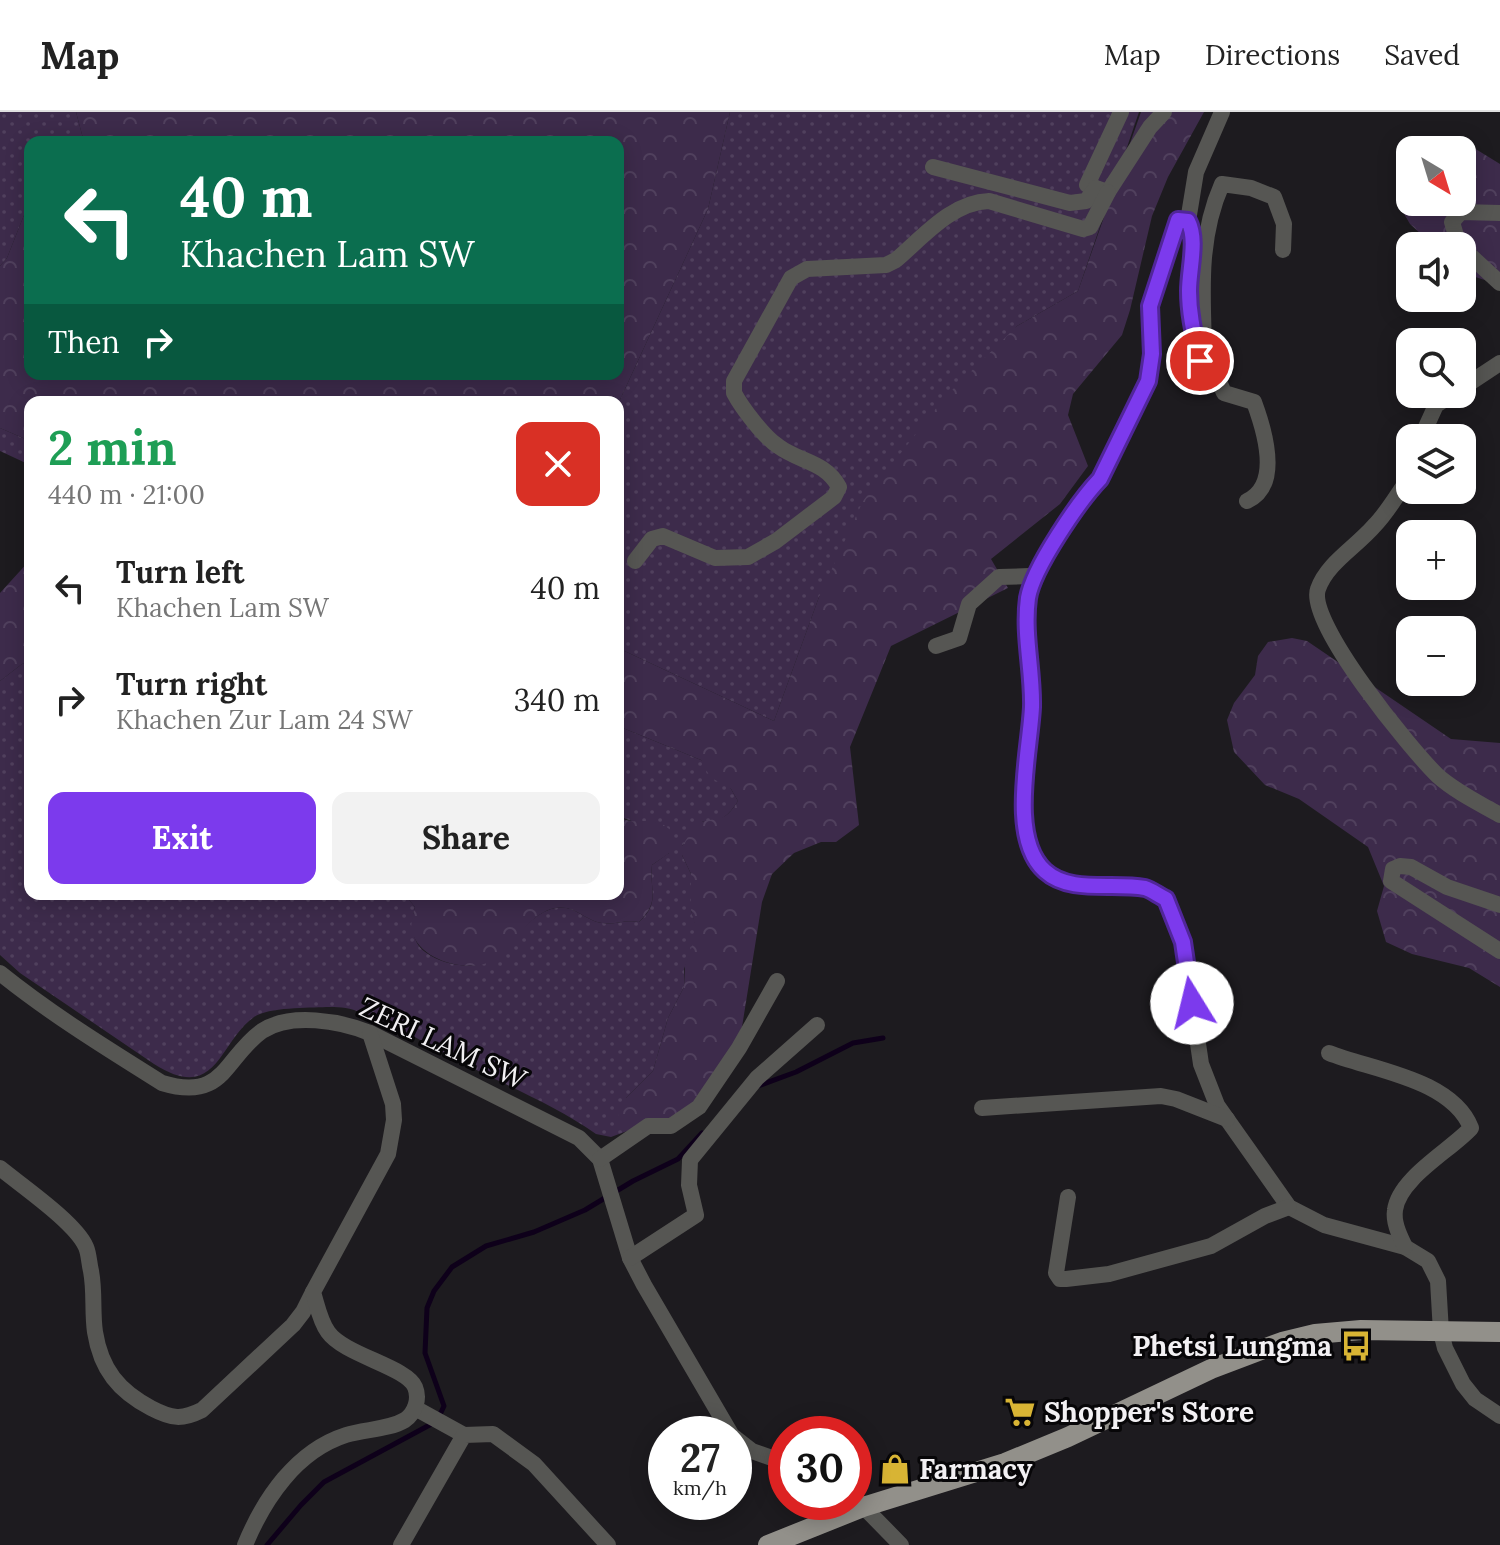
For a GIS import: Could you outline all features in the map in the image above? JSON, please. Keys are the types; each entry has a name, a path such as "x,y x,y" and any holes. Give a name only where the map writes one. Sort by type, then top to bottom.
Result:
{"main road":[{"path":"872,1499 1005,1463 1068,1437 1225,1363 1282,1342 1332,1332 1500,1332"},
{"path":"768,1545 821,1520"}],"street":[{"path":"1102,190 1087,185 1121,112"},
{"path":"933,167 1070,203 1086,201 1102,190 1164,112"},
{"path":"1222,112 1196,172 1188,221 1193,230 1190,311 1200,361 1219,381 1224,393 1254,402 1265,432 1266,478 1256,497 1247,501"},
{"path":"1197,347 1204,344 1204,265 1210,211 1222,184 1251,188 1274,197 1284,224 1283,250"},
{"path":"635,561 652,539 663,536 715,558 748,557 776,541 834,497 839,487 832,475 777,446 734,393 734,381 791,278 807,269 886,265 959,207 973,202 989,201 1083,229 1090,227 1102,190"},
{"path":"1456,232 1452,222 1461,212 1500,213"},
{"path":"1188,221 1178,220 1150,306 1152,354 1148,381 1138,406 1100,479 1045,558 1028,597 1032,706 1025,769 1028,849 1044,871 1063,882 1146,889 1166,899 1183,942 1201,1064 1217,1105 1293,1209 1324,1225 1405,1247 1428,1261 1438,1281 1441,1332 1463,1384 1475,1399 1500,1416"},
{"path":"1476,261 1500,283"},
{"path":"1476,379 1500,363"},
{"path":"1396,496 1375,525 1322,580 1316,593 1319,610 1326,631 1374,701 1438,776 1500,815"},
{"path":"936,646 959,638 969,604 999,577 1030,576 1035,579"},
{"path":"1500,905 1447,887 1411,867 1393,869 1391,881 1500,951"},
{"name":"ZERI LAM SW","path":"0,973 43,1007 162,1083 197,1087 219,1076 228,1070 251,1041 273,1026 307,1020 340,1024 370,1033 569,1132 589,1145 600,1159"},
{"path":"721,1416 668,1329 630,1258 600,1159 648,1126 671,1126 699,1107 739,1048 777,981"},
{"path":"630,1258 696,1215 689,1185 690,1160 757,1078 817,1025"},
{"path":"0,1168 73,1227 86,1247 95,1289 95,1332 109,1372 118,1387 164,1415 175,1419 187,1417 202,1410 293,1325 381,1171 390,1145 393,1104 370,1033"},
{"path":"1329,1053 1373,1065 1433,1091 1466,1115 1471,1128 1436,1156 1406,1188 1395,1209 1396,1227 1405,1247"},
{"path":"982,1108 1161,1096 1227,1119"},
{"path":"1068,1197 1056,1273 1060,1279 1109,1274 1211,1246 1265,1216 1293,1209"},
{"path":"1167,1266 1215,1250 1293,1209"},
{"path":"313,1292 328,1333 354,1351 411,1380 423,1412 457,1431 493,1434 534,1464 608,1545"},
{"path":"245,1545 264,1508 307,1455 346,1435 398,1423 423,1412"},
{"path":"401,1545 457,1431"},
{"path":"872,1515 901,1545"}],"green space":[{"path":"0,112 76,112 82,136 24,136 24,215 7,258 0,266"},
{"path":"76,112 730,112 708,209 622,396 24,396 24,438 0,428 0,266 7,258 24,215 24,380 624,380 624,136 82,136"},
{"path":"730,112 1139,112 1078,291 1017,326 819,597 774,721 624,651 622,396 708,209"},
{"path":"1141,112 1204,112 1168,177 1152,216 1122,335 1073,394 1068,415 1088,466 1060,504 991,559 1008,588 891,646 850,747 859,825 836,842 821,842 794,853 772,874 762,902 742,1027 729,1055 703,1094 681,1116 630,1130 617,1118 626,1098 653,1071 668,1018 684,987 685,965 697,933 691,910 691,874 682,855 682,846 697,823 724,816 738,801 731,789 710,777 701,760 624,728 624,651 774,721 819,597 863,501 945,397 1017,326 1078,291"},
{"path":"1476,149 1500,164 1500,285 1476,277 1476,232 1419,232 1405,216 1476,216"},
{"path":"0,428 24,438 24,462 0,451"},
{"path":"24,567 24,663 0,681 0,593"},
{"path":"1292,638 1307,641 1451,739 1500,743 1500,987 1469,968 1412,954 1386,942 1377,911 1384,886 1368,847 1299,799 1265,785 1234,752 1227,720 1234,703 1255,675 1258,656 1268,642"},
{"path":"22,664 24,900 409,900 415,907 413,925 417,943 429,955 458,965 477,965 493,958 532,920 559,907 602,923 639,922 652,902 652,865 669,853 655,822 637,823 624,818 624,728 701,760 731,789 738,801 724,817 703,821 682,846 682,855 691,874 691,910 698,933 684,969 684,987 668,1018 653,1071 626,1098 630,1130 611,1137 596,1134 397,1027 342,1008 289,1009 261,1014 242,1028 204,1074 191,1077 175,1075 20,973 0,955 0,681"},
{"path":"624,819 661,824 673,834 672,849 652,865 652,901 639,922 602,923 566,908 551,909 532,921 494,959 484,964 463,966 441,960 422,949 411,925 415,907 409,900 624,900"}],"waterway":[{"path":"758,1086 796,1072 853,1043 883,1038"},
{"path":"267,1545 324,1482 437,1421 444,1406 425,1353 427,1308 434,1291 452,1267 486,1246 534,1232 585,1210 678,1159 702,1133"}],"place":[{"name":"Phetsi Lungma","path":"1356,1346"},
{"name":"Shopper's Store","path":"1020,1412"},
{"name":"Farmacy","path":"895,1469"}],"route":[{"path":"1192,1003 1183,942 1166,899 1146,889 1063,882 1044,871 1028,849 1025,769 1032,706 1028,597 1045,558 1119,446 1148,381 1152,354 1150,306 1178,220 1188,221 1193,230 1189,292 1192,329 1200,361"}]}
